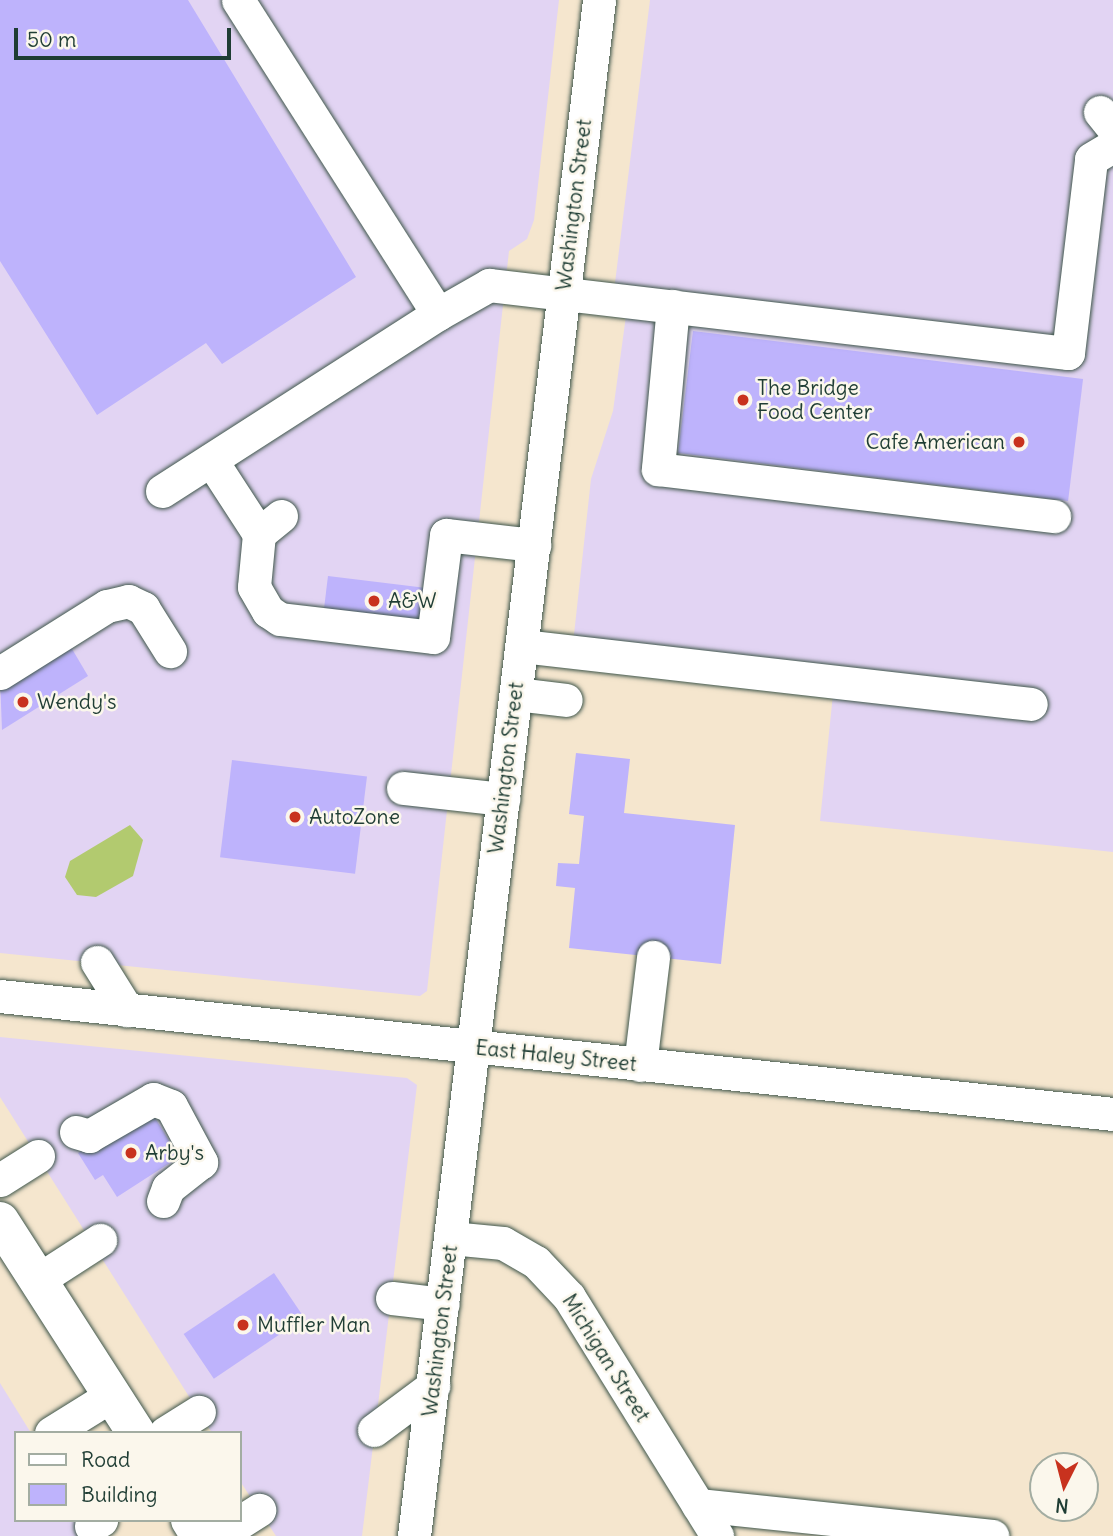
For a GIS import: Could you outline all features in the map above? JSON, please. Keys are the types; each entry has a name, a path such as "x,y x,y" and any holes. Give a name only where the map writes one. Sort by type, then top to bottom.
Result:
{"main road":[{"path":"14,1253 113,1395 135,1431"}],"street":[{"path":"238,0 438,314"},
{"name":"Washington Street","path":"414,1536 599,0"},
{"path":"162,491 438,314 489,285 1068,353 1063,272 1072,194 1091,159 1113,146"},
{"path":"673,306 658,470 1054,516"},
{"path":"211,460 270,525 254,587 260,603 280,619 433,637 446,535 534,545"},
{"path":"0,673 107,606 128,601 143,608 170,651"},
{"path":"522,646 1031,704"},
{"path":"516,694 566,700"},
{"path":"403,788 503,799"},
{"path":"640,1065 653,957"},
{"path":"97,962 127,1010"},
{"name":"East Haley Street","path":"0,996 1113,1114"},
{"path":"76,1132 89,1136 153,1099 171,1106 201,1162 168,1188 163,1200"},
{"path":"0,1180 38,1156"},
{"name":"Michigan Street","path":"451,1238 503,1243 536,1262 569,1297 717,1536"},
{"path":"14,1253 100,1240"},
{"path":"392,1298 443,1304"},
{"path":"374,1430 433,1387"},
{"path":"54,1431 113,1395"},
{"path":"168,1431 199,1412"},
{"path":"698,1505 992,1536"},
{"path":"242,1521 259,1510"},
{"path":"218,1536 240,1522"}],"shaded area":[{"path":"0,0 559,0 534,220 527,239 509,251 427,991 420,996 0,953"},
{"path":"650,0 1113,0 1113,852 820,821 833,694 571,662 591,479 613,411 628,301 613,299"},
{"path":"0,1037 407,1078 417,1085 362,1536 276,1536 242,1484 242,1431 211,1431 0,1097"},
{"path":"0,1383 30,1431 14,1431 14,1522 88,1522 98,1536 0,1536"}],"green space":[{"path":"130,825 143,840 133,876 96,897 77,895 65,877 70,861"}],"building":[{"path":"0,0 188,0 356,277 222,364 206,343 97,415 0,261"},
{"path":"693,331 1083,379 1068,501 678,453"},
{"name":"A&W","path":"328,576 424,588 420,627 323,615"},
{"name":"Wendy's","path":"65,637 88,676 2,730 0,678"},
{"path":"576,753 630,759 624,813 735,825 721,964 569,948 575,888 556,886 558,863 579,864 584,816 569,814"},
{"name":"AutoZone","path":"232,760 367,777 355,874 220,857"},
{"path":"149,1108 179,1157 117,1197 103,1175 95,1180 78,1153"},
{"name":"Muffler Man","path":"274,1273 304,1318 214,1379 184,1334"}],"place":[{"name":"The Bridge Food Center","path":"743,400"},
{"name":"Cafe American","path":"1019,442"},
{"name":"A&W","path":"374,601"},
{"name":"Wendy's","path":"23,702"},
{"name":"AutoZone","path":"295,817"},
{"name":"Arby's","path":"131,1153"},
{"name":"Muffler Man","path":"243,1325"}]}
